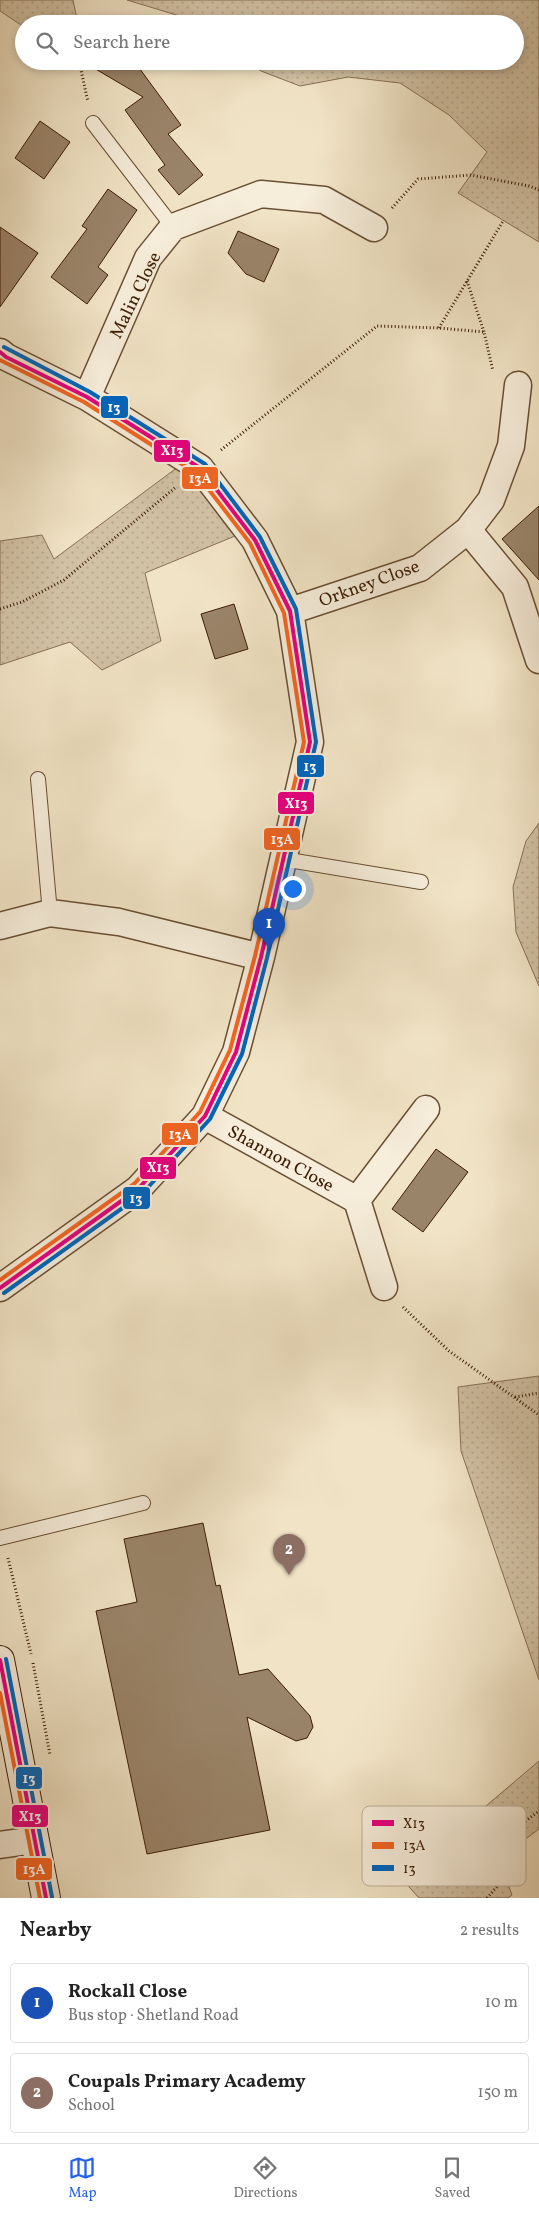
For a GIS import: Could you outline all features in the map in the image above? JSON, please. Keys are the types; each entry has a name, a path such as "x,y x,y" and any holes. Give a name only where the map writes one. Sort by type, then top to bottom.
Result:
{"street":[{"path":"173,227 262,194 324,200 374,228"},
{"name":"Malin Close","path":"87,397 148,258 173,227"},
{"path":"0,352 87,397 200,468 255,540 290,611 310,742 236,1052 205,1116 138,1189 0,1288"},
{"name":"Orkney Close","path":"290,611 420,568 468,530 491,500 511,446 518,385"},
{"path":"468,530 515,587 539,660"},
{"path":"0,926 50,914 119,922 260,957"},
{"path":"384,1287 357,1200 426,1108"},
{"name":"Shannon Close","path":"205,1116 357,1200"},
{"path":"0,1660 46,1898"},
{"path":"0,1845 35,1840"}],"lane":[{"path":"93,123 173,227"},
{"path":"38,779 50,914"},
{"path":"283,858 421,882"},
{"path":"0,1538 143,1503"}],"path":[{"path":"82,70 93,123"},
{"path":"374,228 418,179 471,175 539,190"},
{"path":"439,328 504,221"},
{"path":"467,281 484,332 496,384 518,385"},
{"path":"0,609 22,602 64,580 377,326 484,332"},
{"path":"384,1287 449,1351 539,1415"},
{"path":"514,1397 539,1393"},
{"path":"526,1821 539,1811"},
{"path":"487,1898 497,1886"}],"shaded area":[{"path":"0,0 73,0 76,15 15,15 15,21 0,11"},
{"path":"127,0 539,0 539,242 458,193 487,152 449,115 400,83 348,77 300,86 260,70 524,70 524,15 176,15"},
{"path":"182,464 235,536 145,573 161,641 102,670 70,642 0,665 0,541 42,535 54,559"},
{"path":"539,823 539,986 516,932 513,887 526,841"},
{"path":"539,1376 539,1680 461,1451 458,1387"},
{"path":"539,1761 539,1829 526,1839 526,1806 486,1806"},
{"path":"408,1886 509,1886 512,1895 508,1898 419,1898"}],"building":[{"path":"97,70 141,70 181,125 168,134 203,175 179,195 158,170 165,165 125,110 143,97"},
{"path":"40,121 70,142 44,179 15,158"},
{"path":"108,189 137,210 98,267 108,275 87,304 51,277 87,229 82,226"},
{"path":"0,227 38,253 0,307"},
{"path":"238,231 279,249 264,282 246,274 228,253"},
{"path":"539,506 539,580 502,539"},
{"path":"234,604 248,649 215,659 201,614"},
{"path":"436,1149 468,1172 423,1232 392,1209"},
{"path":"203,1523 216,1586 220,1585 239,1675 268,1669 310,1716 313,1727 307,1738 296,1741 247,1717 270,1830 147,1854 96,1611 137,1602 124,1539"}],"transit line":[{"name":"13","path":"4,347 90,392 205,464 260,537 296,609 316,742 267,958 242,1054 210,1119 142,1194 4,1293"},
{"name":"X13","path":"0,352 6,357 87,397 200,468 255,540 290,611 310,742 261,957 236,1052 205,1116 138,1189 0,1288"},
{"name":"13A","path":"0,360 84,402 196,473 250,543 284,613 304,742 255,956 230,1050 200,1112 134,1184 0,1280"},
{"name":"13","path":"6,1659 52,1897"},
{"name":"X13","path":"0,1660 46,1898"},
{"name":"13A","path":"0,1693 40,1898"}],"place":[{"name":"Rockall Close","path":"269,949"},
{"name":"Coupals Primary Academy","path":"289,1575"}]}
